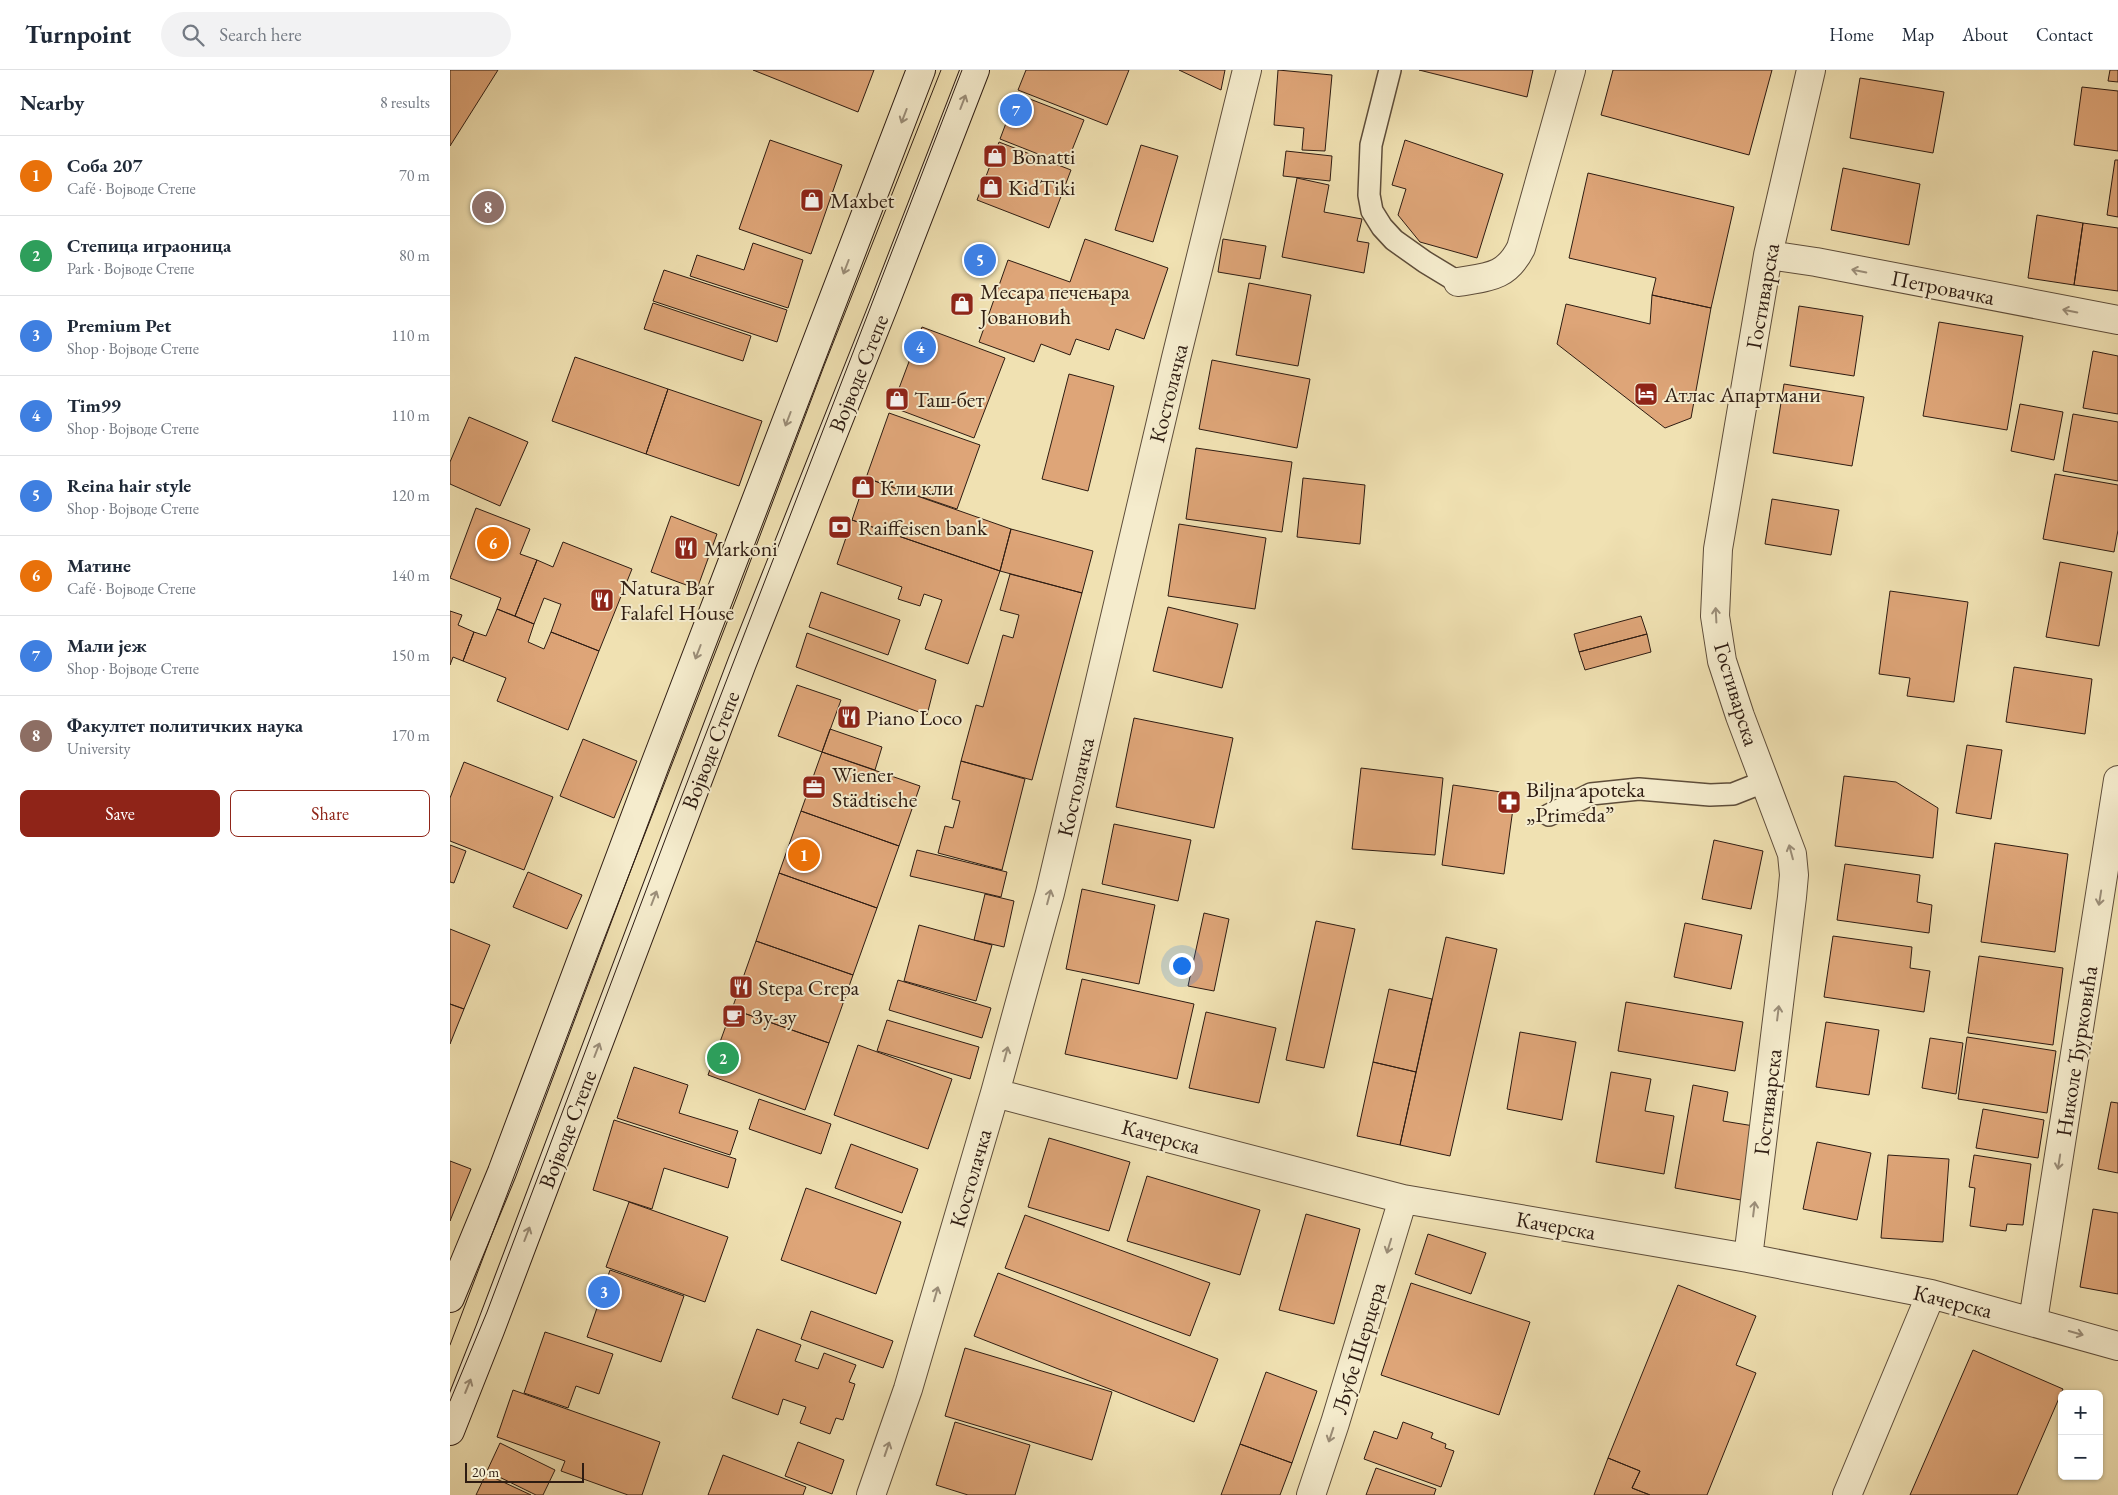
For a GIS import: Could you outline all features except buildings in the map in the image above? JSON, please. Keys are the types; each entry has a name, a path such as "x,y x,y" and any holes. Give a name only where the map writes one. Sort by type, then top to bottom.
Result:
{"street":[{"name":"Војводе Степе","path":"450,1298 502,1172 654,766 921,70"},
{"name":"Војводе Степе","path":"450,1431 494,1322 742,663 888,296 975,70"},
{"name":"Костолачка","path":"871,1495 908,1389 995,1093 1050,892 1176,358 1247,70"},
{"path":"1458,282 1480,280 1495,274 1508,266 1516,258 1521,248 1571,70"},
{"name":"Гостиварска","path":"1748,1258 1794,875 1792,854 1740,716 1722,661 1716,616 1718,549 1768,255 1812,70"},
{"name":"Петровачка","path":"1768,255 2118,320"},
{"name":"Николе Ђурковића","path":"2033,1321 2115,816 2118,780"},
{"name":"Качерска","path":"995,1093 1403,1199 1748,1258 1931,1294 2118,1346"},
{"name":"Љубе Шерцера","path":"1311,1495 1403,1199"},
{"path":"1847,1495 1931,1294"}],"lane":[{"path":"1390,70 1371,145 1369,195 1372,211 1382,227 1394,240 1458,282"},
{"path":"1549,815 1573,801 1591,794 1639,789 1710,795 1733,794 1766,781"}],"tram line":[{"path":"450,1345 824,366 941,70"},
{"path":"450,1401 487,1312 668,832 962,70"}],"place":[{"name":"Мали јеж","path":"1016,110"},
{"name":"Bonatti","path":"995,156"},
{"name":"KidTiki","path":"991,187"},
{"name":"Maxbet","path":"812,200"},
{"name":"Факултет политичких наука","path":"488,207"},
{"name":"Reina hair style","path":"980,260"},
{"name":"Месара печењара Јовановић","path":"962,304"},
{"name":"Tim99","path":"920,347"},
{"name":"Атлас Апартмани","path":"1646,394"},
{"name":"Таш-бет","path":"897,399"},
{"name":"Кли кли","path":"863,487"},
{"name":"Raiffeisen bank","path":"840,527"},
{"name":"Матине","path":"493,543"},
{"name":"Markoni","path":"686,548"},
{"name":"Natura Bar Falafel House","path":"602,600"},
{"name":"Piano Loco","path":"849,717"},
{"name":"Wiener Städtische","path":"814,787"},
{"name":"Biljna apoteka „Primeda”","path":"1509,802"},
{"name":"Соба 207","path":"804,855"},
{"name":"Stepa Crepa","path":"741,987"},
{"name":"Зу-зу","path":"734,1016"},
{"name":"Степица играоница","path":"723,1058"},
{"name":"Premium Pet","path":"604,1292"}]}
